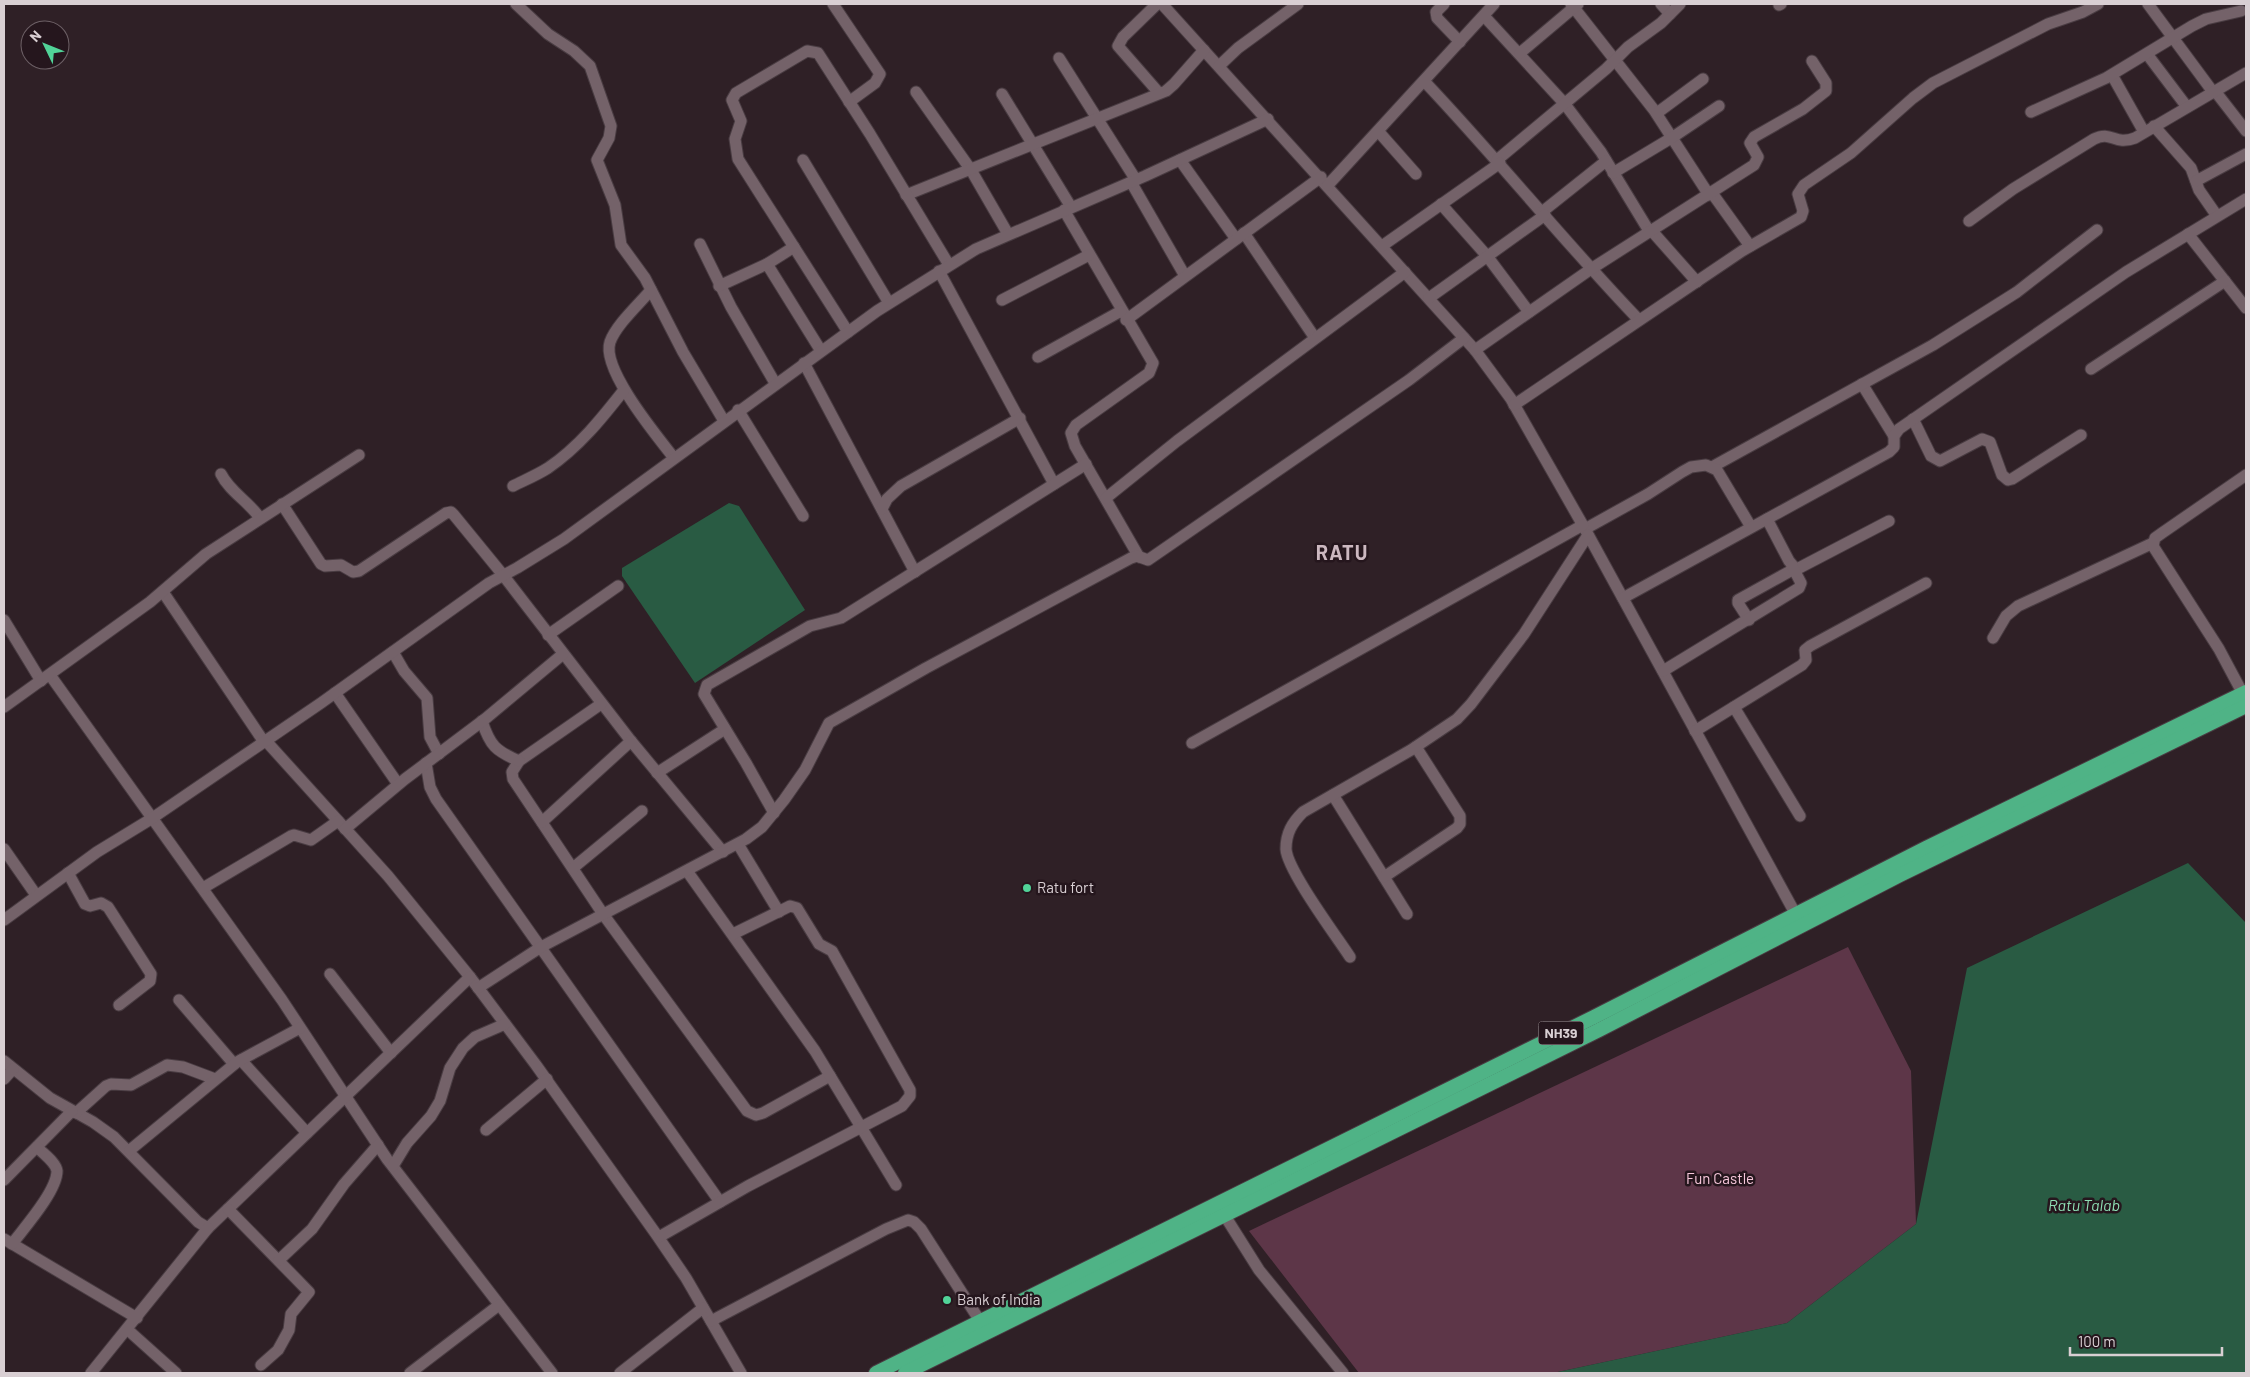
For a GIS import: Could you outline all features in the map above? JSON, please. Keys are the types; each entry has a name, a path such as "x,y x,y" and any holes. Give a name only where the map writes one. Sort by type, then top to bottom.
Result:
{"highway":[{"name":"NH39","path":"876,1373 1594,1017 1795,913 2245,698"},
{"name":"NH39","path":"905,1373 1599,1030 2245,698"}],"street":[{"path":"516,4 548,34 574,51 590,66 611,126 609,138 598,156 598,164 616,205 621,245 651,290 683,352 724,421"},
{"path":"833,4 880,74 875,83 849,102"},
{"path":"1157,4 1123,37 1118,46 1159,93"},
{"path":"1162,4 1475,350 1514,405 1623,598 1795,913"},
{"path":"1219,66 1238,48 1298,4"},
{"path":"1444,4 1436,12 1437,18 1460,42"},
{"path":"1038,357 1124,315 1185,276 1240,236 1324,181 1378,131 1494,4"},
{"path":"1661,4 1670,14"},
{"path":"1382,246 1498,162 1680,4"},
{"path":"1514,405 1750,246 1800,217 1803,211 1798,194 1804,185 1851,154 1913,98 1934,83 2048,24 2083,12 2098,4"},
{"path":"2148,4 2172,38 2246,130"},
{"path":"1520,53 1575,5 1657,113 1711,194 1750,246"},
{"path":"2031,112 2112,75 2206,19 2241,11"},
{"path":"1484,16 1564,103 1606,161 1650,231 1697,282"},
{"path":"848,332 738,159 735,139 741,121 732,98 736,93 811,50 822,56 906,195 1054,484"},
{"path":"906,195 1159,93 1174,84 1204,50"},
{"path":"2147,54 2187,107"},
{"path":"1059,58 1133,181 1185,276"},
{"path":"1475,350 1590,269 1711,194 1756,162 1758,157 1750,143 1754,136 1803,109 1826,91 1826,83 1812,61"},
{"path":"1969,221 2013,188 2100,136 2109,136 2124,142 2246,73"},
{"path":"2112,75 2144,132"},
{"path":"1657,113 1703,79"},
{"path":"1424,81 1498,162 1590,269 1639,320"},
{"path":"916,92 971,170 1008,234"},
{"path":"1002,94 1033,144 1068,209 1089,255 1153,366 1149,373 1073,429 1071,436 1139,557"},
{"path":"1614,173 1673,138 1718,106"},
{"path":"4,920 68,873 151,819 335,693 489,583 564,539 775,383 889,303 944,268 976,248 1133,181 1268,119"},
{"path":"2154,126 2191,168 2199,190 2217,216"},
{"path":"1378,131 1416,174"},
{"path":"2196,181 2246,154"},
{"path":"803,160 889,303"},
{"path":"1180,160 1240,236 1316,338"},
{"path":"1429,298 1543,214 1606,161"},
{"path":"1894,436 1899,429 2043,328 2188,234 2246,199"},
{"path":"1441,204 1487,256 1529,312"},
{"path":"1192,743 1585,530 1691,467 1699,465 1712,466 1933,344 2017,292 2097,230"},
{"path":"2188,234 2246,308"},
{"path":"700,244 719,286 775,383"},
{"path":"719,286 767,264 794,247"},
{"path":"1002,300 1089,255"},
{"path":"767,264 821,351"},
{"path":"1106,498 1177,441 1405,272"},
{"path":"2091,369 2225,281"},
{"path":"651,290 618,329 610,342 610,360 624,390 674,458"},
{"path":"478,988 539,948 738,844 762,827 774,814 805,770 829,723 926,668 1135,556 1145,560 1153,556 1409,380 1464,338"},
{"path":"804,363 915,572"},
{"path":"1623,598 1889,452 1894,447 1894,436 1862,384"},
{"path":"513,486 546,469 569,452 605,414 624,390"},
{"path":"738,410 803,516"},
{"path":"882,508 887,499 901,486 1020,418"},
{"path":"1913,419 1926,448 1935,460 1944,460 1978,441 1986,440 1992,445 2002,475 2008,480 2081,436"},
{"path":"4,707 163,592 206,554 359,455"},
{"path":"774,814 704,694 707,685 810,626 842,618 1086,464"},
{"path":"1712,466 1717,470 1751,527"},
{"path":"221,474 232,491 251,505 260,518"},
{"path":"1993,638 2006,616 2018,606 2153,543 2162,533 2246,475"},
{"path":"282,504 305,542 323,565 338,564 353,572 359,571 449,512 454,515 503,575 601,704 723,852"},
{"path":"1662,671 1799,588 1801,583 1767,519"},
{"path":"1748,620 1738,600 1793,567 1804,566 1889,521"},
{"path":"1350,957 1301,884 1286,851 1288,834 1293,822 1303,812 1416,747 1456,719 1471,704 1524,634 1585,530"},
{"path":"2153,543 2154,550 2219,649 2245,698"},
{"path":"1696,731 1802,665 1806,658 1806,650 1810,646 1926,583"},
{"path":"548,635 618,586"},
{"path":"163,592 264,742 388,876 470,977 547,1079 659,1237 711,1321 740,1373"},
{"path":"4,620 45,678 203,888 300,1028 392,1166 552,1373"},
{"path":"393,652 404,671 427,698 430,737 439,754"},
{"path":"203,888 291,836 294,835 311,840 342,825 482,722 563,654"},
{"path":"335,693 398,784"},
{"path":"601,704 519,761 512,772 513,779 603,914 747,1111 756,1115 763,1113 830,1076"},
{"path":"1734,707 1800,816"},
{"path":"482,722 492,746 504,755 519,761"},
{"path":"657,773 725,729"},
{"path":"542,822 631,741"},
{"path":"1384,877 1457,828 1461,820 1416,747"},
{"path":"426,763 430,788 436,799 539,948 720,1202"},
{"path":"1333,795 1406,914"},
{"path":"573,868 642,811"},
{"path":"738,844 779,912"},
{"path":"4,849 36,895"},
{"path":"687,871 733,934 830,1076 896,1185"},
{"path":"68,873 85,904 90,906 102,903 108,907 151,974 150,981 119,1005"},
{"path":"659,1237 720,1202 902,1106 910,1096 910,1090 832,950 818,944 797,908 790,906 733,934"},
{"path":"330,974 391,1054"},
{"path":"91,1373 128,1330 208,1228 470,977"},
{"path":"179,1000 307,1133"},
{"path":"392,1166 407,1143 431,1116 440,1100 450,1068 463,1048 475,1037 506,1024"},
{"path":"130,1150 215,1078 238,1062 300,1028"},
{"path":"4,1079 8,1065 74,1112 103,1128 130,1150 198,1222 208,1228"},
{"path":"4,1180 74,1112 106,1086 111,1084 131,1085 167,1065 183,1067 215,1078"},
{"path":"486,1130 547,1079"},
{"path":"279,1260 312,1229 344,1184 378,1146"},
{"path":"37,1147 57,1170 44,1202 8,1242 137,1318"},
{"path":"228,1209 309,1292 291,1314 289,1330 278,1350 261,1366"},
{"path":"1225,1216 1259,1270 1342,1373"},
{"path":"711,1321 886,1228 908,1220 914,1222 921,1229 980,1321"},
{"path":"410,1373 499,1304"},
{"path":"620,1373 703,1308"},
{"path":"128,1330 176,1373"}],"green space":[{"name":"Fun Castle","path":"1848,947 1911,1071 1916,1224 1787,1323 1553,1373 1359,1373 1249,1231"}],"water":[{"path":"729,503 739,506 805,610 695,683 622,576 622,568"},
{"name":"Ratu Talab","path":"2188,863 2246,923 2246,1373 1553,1373 1787,1323 1916,1224 1967,968"}],"place":[{"name":"Ratu fort","path":"1027,888"},
{"name":"Bank of India","path":"947,1300"}],"district":[{"name":"RATU","path":"1342,553"}]}
